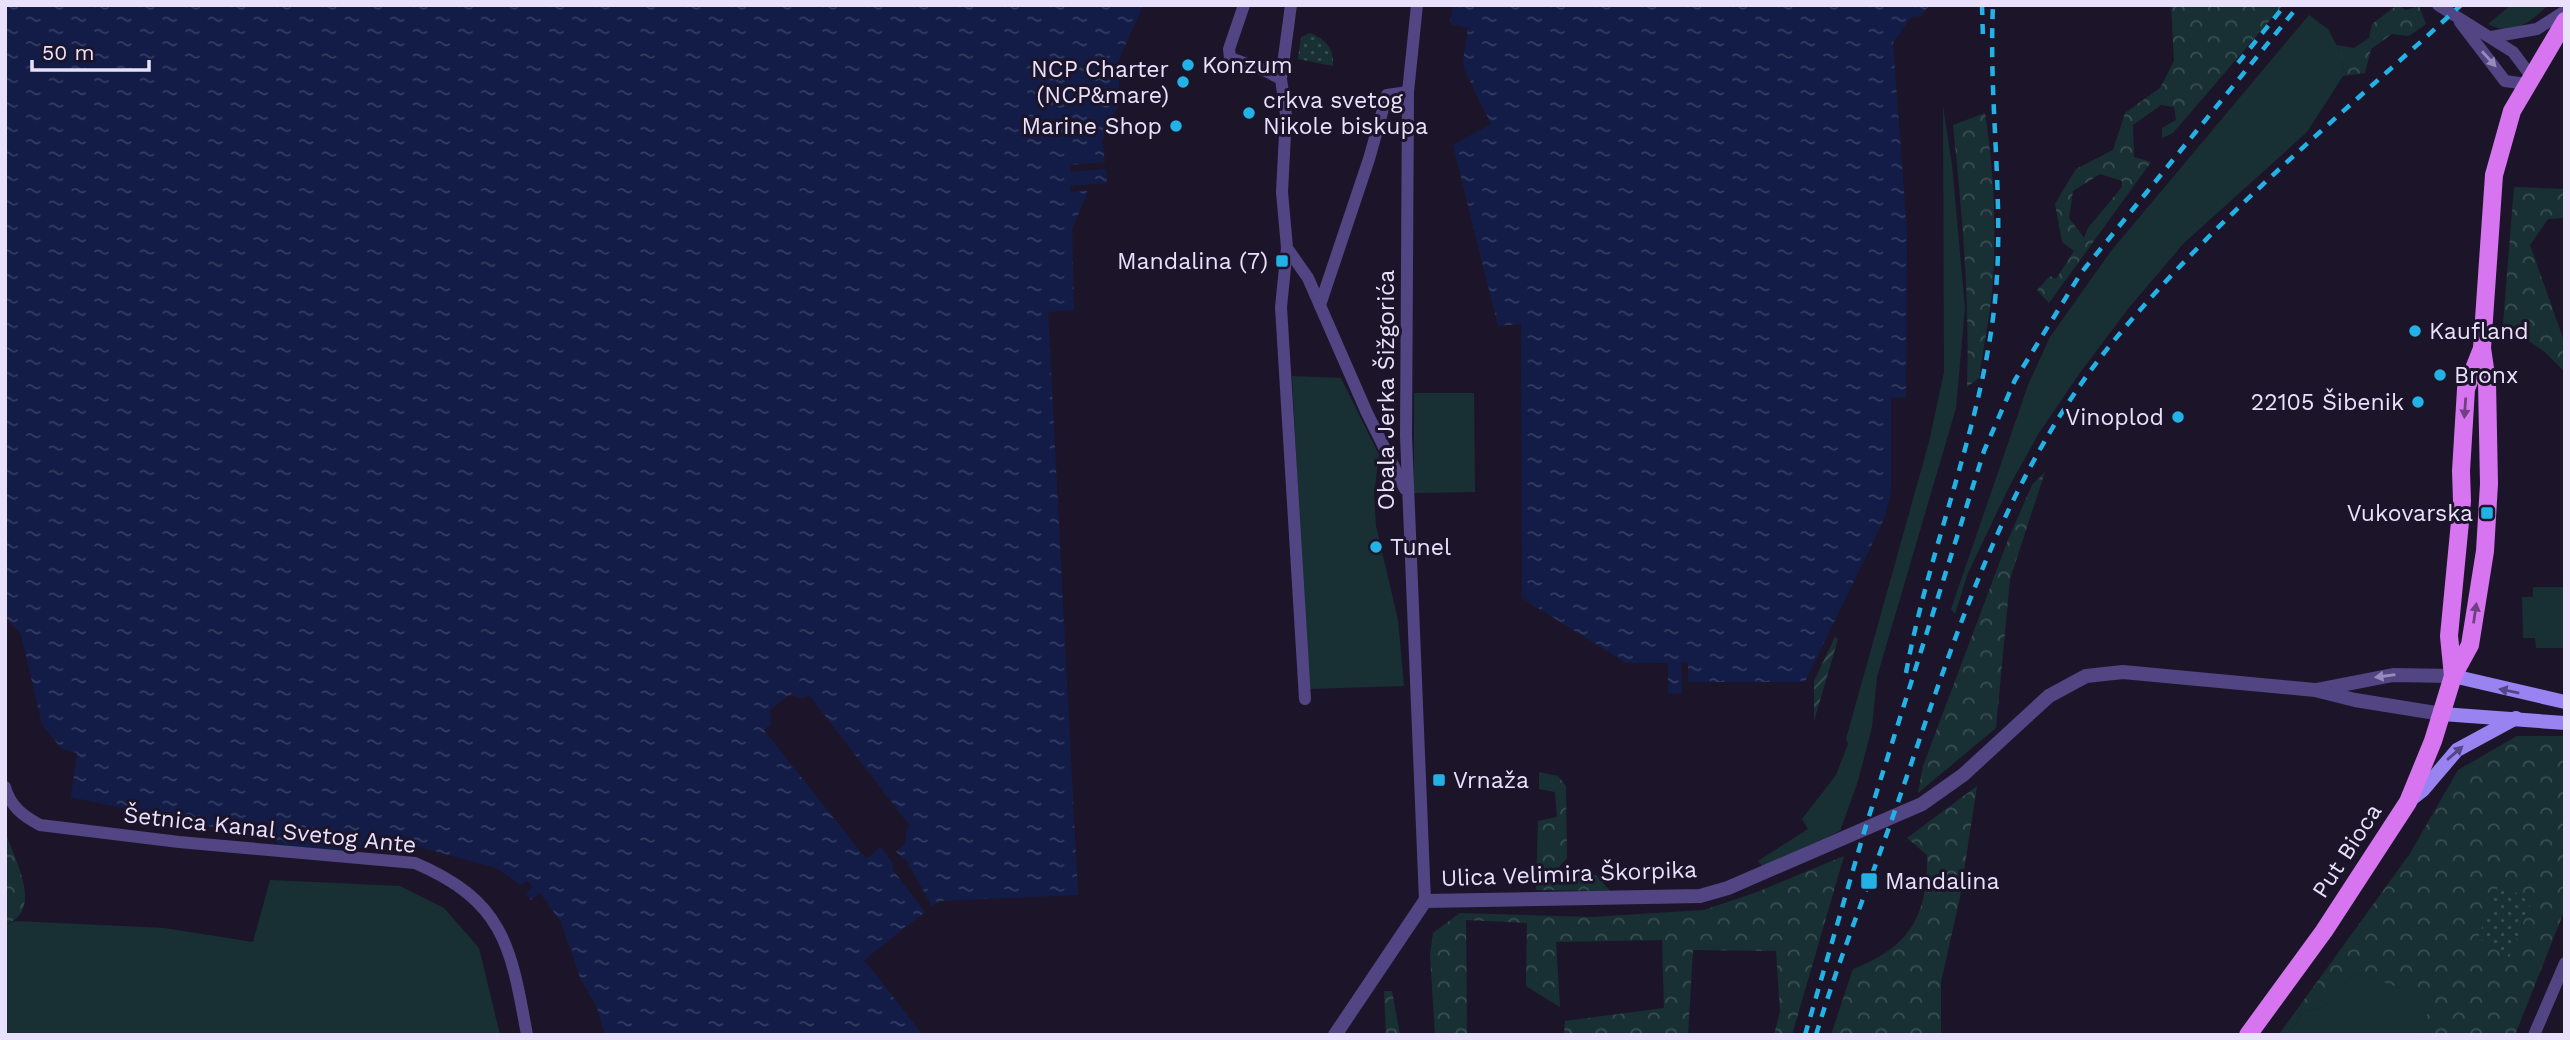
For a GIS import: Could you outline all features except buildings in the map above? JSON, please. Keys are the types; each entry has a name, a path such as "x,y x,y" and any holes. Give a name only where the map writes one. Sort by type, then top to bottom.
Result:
{"main road":[{"path":"2453,676 2470,645 2485,551 2489,433 2482,348 2494,175 2512,111 2565,22"},
{"path":"2453,676 2449,636 2462,501 2466,389 2482,348"},
{"path":"2453,676 2565,702"},
{"name":"Put Bioca","path":"2248,1035 2324,931 2408,802 2453,676"},
{"path":"2442,713 2565,723"},
{"path":"2408,802 2423,790 2457,750 2516,718"}],"street":[{"path":"1244,5 1229,49 1230,58 1281,79"},
{"path":"1291,5 1281,79 1286,115 1282,192 1287,248 1281,307 1305,699"},
{"name":"Obala Jerka Šižgorića","path":"1417,5 1408,92 1407,494 1426,901"},
{"path":"2438,5 2513,52 2529,80 2505,81 2458,19"},
{"path":"2491,37 2537,29 2565,11"},
{"path":"1320,306 1369,159 1387,95 1408,92"},
{"path":"1287,248 1308,278 1407,494"},
{"name":"Ulica Velimira Škorpika","path":"1335,1035 1426,901 1700,895 1728,888 1922,804 1963,775 2049,696 2086,676 2123,672 2315,690 2355,700 2442,713"},
{"name":"Ulica Velimira Škorpika","path":"2315,690 2393,675 2453,676"},
{"name":"Šetnica Kanal Svetog Ante","path":"5,787 8,798 23,816 40,825 179,842 415,863 447,877 471,893 504,935 519,989 527,1035"},
{"path":"2534,1035 2565,963"}],"green space":[{"path":"2171,5 2283,5 2173,133 2162,138 2162,128 2176,120 2174,107 2161,105 2133,125 2134,157 2151,162 2049,303 2037,290 2050,276 2056,279 2074,251 2062,242 2055,204 2076,169 2113,150 2125,113 2160,88 2174,61","holes":["2100,174 2122,181 2122,187 2088,228 2084,238 2069,218 2073,191"]},
{"path":"2397,5 2406,10 2419,6 2426,24 2409,36 2392,34 2371,49 2365,73 2343,76 2342,56 2336,45 2354,48 2369,38 2372,24"},
{"path":"2511,5 2548,5 2521,26 2505,29 2488,24"},
{"path":"2309,15 2328,29 2342,56 2343,76 2307,132 2184,243 2127,310 2079,374 2039,433 2010,485 1968,573 1955,614 1951,609 2028,385 2050,337 2111,251"},
{"path":"1310,33 1328,45 1333,66 1298,59 1301,37"},
{"path":"1943,106 1952,165 1965,308 1956,408 1877,677 1872,727 1858,781 1840,831 1763,867 1758,861 1808,829 1802,819 1836,775 1848,744 1846,739 1929,442 1944,372"},
{"path":"1985,113 1994,202 1994,270 1979,378 1967,387 1966,289 1953,125"},
{"path":"2514,187 2565,189 2565,218 2548,219 2530,245 2565,344 2565,372 2545,352 2503,324"},
{"path":"1292,376 1341,378 1379,455 1374,494 1376,526 1398,620 1404,686 1308,689"},
{"path":"1414,393 1474,393 1475,492 1414,493"},
{"path":"2045,472 2010,579 1996,728 1918,793 1923,766 2008,540 2032,485"},
{"path":"2533,587 2565,587 2565,648 2536,648 2535,638 2523,638 2522,597 2533,597"},
{"path":"1835,637 1838,639 1814,721 1814,681"},
{"path":"2517,736 2565,736 2565,909 2515,1035 2416,1035 2435,1000 2356,973 2322,1008 2305,1011 2289,1032 2280,1033 2409,855 2458,770"},
{"path":"1539,772 1558,776 1566,786 1567,858 1555,872 1556,879 1569,880 1583,867 1598,877 1610,891 1536,890 1538,821 1557,817 1555,792 1539,789"},
{"path":"1977,786 1960,897 1941,982 1941,1035 1831,1035 1853,969 1873,960 1902,939 1919,912 1924,895 1927,855 1907,838"},
{"path":"5,830 19,868 25,896 23,908 17,918 5,925"},
{"path":"1844,856 1792,1035 1774,1035 1780,1011 1776,951 1693,950 1688,1035 1564,1035 1565,1021 1664,1008 1662,940 1556,942 1560,1007 1526,986 1527,923 1466,920 1467,1035 1435,1035 1430,955 1433,933 1460,913 1592,917 1704,910 1757,892"},
{"path":"270,880 400,886 444,908 479,948 500,1035 5,1035 5,925 16,921 164,928 253,942"},
{"path":"2500,882 2531,903 2509,958 2478,938"},
{"path":"2356,973 2436,1000 2416,1035 2280,1033 2289,1032 2305,1011 2322,1008"},
{"path":"1384,991 1392,991 1400,1035 1386,1035"}],"water":[{"path":"5,5 1143,5 1119,59 1119,104 1102,141 1105,162 1070,165 1071,172 1106,169 1107,183 1070,186 1071,192 1088,191 1072,229 1074,310 1048,312 1078,895 940,901 932,906 906,860 896,852 905,844 910,826 809,695 804,698 789,695 770,710 771,724 764,730 866,859 881,847 893,864 892,869 925,912 864,960 923,1035 605,1035 596,1005 581,980 561,922 540,893 531,900 526,893 533,887 528,881 521,885 496,868 408,844 325,851 277,846 278,841 71,797 77,753 62,749 42,725 21,634 5,617"},
{"path":"1453,5 1930,5 1920,16 1911,17 1893,43 1907,233 1906,397 1891,398 1891,491 1885,517 1805,682 1688,682 1688,663 1681,662 1682,693 1668,694 1668,663 1626,663 1522,598 1521,324 1498,326 1453,145 1491,124 1465,71 1463,61 1468,28 1450,24"}],"railway":[{"path":"1982,5 1983,40"},
{"path":"1906,673 1915,628 1976,408 1993,318 1998,240 1993,5"},
{"path":"2238,63 2285,5"},
{"path":"1805,1035 1865,829 1984,451 2015,380 2081,273 2299,5"},
{"path":"1816,1035 1962,620 2012,504 2041,448 2074,394 2112,343 2193,252 2280,168 2461,5"}],"place":[{"name":"Konzum","path":"1188,65"},
{"name":"NCP Charter (NCP&mare)","path":"1183,82"},
{"name":"crkva svetog Nikole biskupa","path":"1249,113"},
{"name":"Marine Shop","path":"1176,126"},
{"name":"Mandalina (7)","path":"1282,261"},
{"name":"Kaufland","path":"2415,331"},
{"name":"Bronx","path":"2440,375"},
{"name":"22105 Šibenik","path":"2418,402"},
{"name":"Vinoplod","path":"2178,417"},
{"name":"Vukovarska","path":"2487,513"},
{"name":"Tunel","path":"1376,547"},
{"name":"Vrnaža","path":"1439,780"},
{"name":"Mandalina","path":"1869,881"}]}
